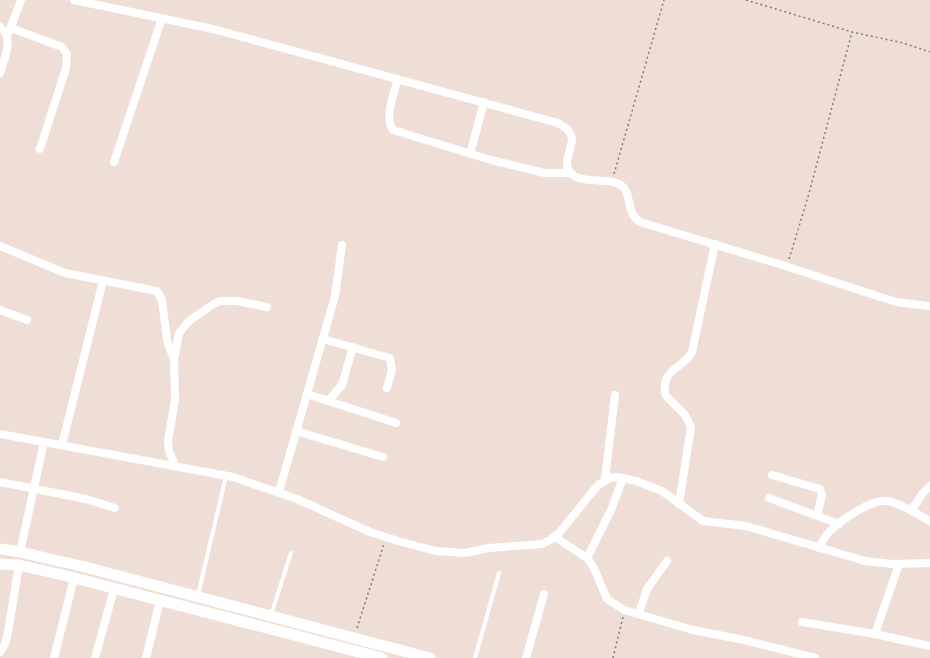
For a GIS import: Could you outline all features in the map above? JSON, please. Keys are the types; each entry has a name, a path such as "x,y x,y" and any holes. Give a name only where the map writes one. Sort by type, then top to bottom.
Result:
{"street":[{"path":"0,73 8,44 8,37 22,0"},
{"path":"74,0 220,31 558,122 565,126 572,136 568,167 570,173"},
{"path":"114,162 162,18"},
{"path":"0,27 8,37"},
{"path":"11,28 62,47 67,54 66,68 40,149"},
{"path":"398,79 390,112 390,126 393,130 470,154 545,173 570,173 579,178 612,181 618,183 626,191 632,215 640,222 787,266 896,302 930,306"},
{"path":"470,154 484,102"},
{"path":"679,504 691,427 685,415 666,396 665,383 672,369 685,362 692,352 715,244"},
{"path":"279,492 335,296 342,245"},
{"path":"0,246 65,273 151,289 160,294 167,340 174,360"},
{"path":"62,445 103,281"},
{"path":"175,465 169,451 168,441 175,400 174,360 179,332 183,326 212,305 228,300 267,307"},
{"path":"0,310 27,320"},
{"path":"323,339 390,358 392,370 387,388"},
{"path":"328,401 342,385 353,347"},
{"path":"307,394 396,423"},
{"path":"604,480 615,396"},
{"path":"296,431 383,457"},
{"path":"0,434 175,465 226,476 279,492 386,537 436,551 465,553 489,548 533,546 542,544 555,537 604,480 610,478 623,478 653,486 703,521 746,526 865,561 899,564 930,563"},
{"path":"20,552 44,442"},
{"path":"772,475 820,489 822,495 817,515"},
{"path":"587,558 611,510 623,478"},
{"path":"0,482 86,499 115,508"},
{"path":"911,511 923,492 930,486"},
{"path":"769,498 839,524"},
{"path":"819,548 828,533 839,524 866,506 882,500 896,504 930,521"},
{"path":"555,537 587,558 594,568 607,599 624,610 693,630 815,658"},
{"path":"0,549 20,552 354,638 366,649 382,658"},
{"path":"639,614 647,589 667,561"},
{"path":"0,564 19,565 160,601 366,649 430,658"},
{"path":"876,634 899,564"},
{"path":"0,652 5,644 8,632 19,565"},
{"path":"54,658 74,578"},
{"path":"95,658 114,589"},
{"path":"526,658 544,594"},
{"path":"146,658 160,601"},
{"path":"802,622 876,634 930,646"}],"lane":[{"path":"198,597 226,476"},
{"path":"270,617 291,552"},
{"path":"475,658 499,573"}],"path":[{"path":"612,181 632,107 664,0"},
{"path":"746,0 852,32 902,43 930,52"},
{"path":"787,266 808,197 852,32"},
{"path":"354,638 386,537"},
{"path":"613,658 624,610"}]}
